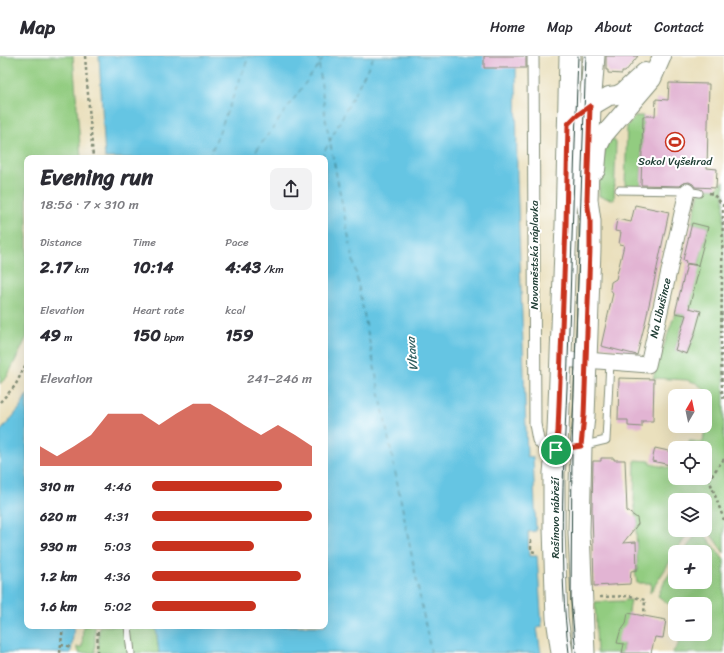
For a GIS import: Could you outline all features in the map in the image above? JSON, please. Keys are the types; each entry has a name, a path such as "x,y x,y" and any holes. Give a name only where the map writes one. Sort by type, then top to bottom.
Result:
{"main road":[{"name":"Rašínovo nábřeží","path":"570,56 586,92"},
{"name":"Rašínovo nábřeží","path":"562,653 557,618 554,473 564,449 584,416 590,221 587,200 586,92 594,56"},
{"name":"Rašínovo nábřeží","path":"584,653 579,532 564,449 558,431 566,225 568,124 586,92"}],"street":[{"name":"Novoměstská náplavka","path":"533,56 535,424 538,440 564,449"},
{"path":"586,92 617,95 623,92 662,56"},
{"name":"Rašínovo nábřeží","path":"590,221 594,200 596,166 600,143 611,126 652,79 662,56"},
{"name":"Na Libušince","path":"586,360 648,365 693,192"},
{"path":"560,360 586,360"}],"lane":[{"path":"619,190 693,192"},
{"path":"564,449 606,440 610,362"},
{"path":"128,629 131,653"}],"path":[{"path":"85,56 93,155"},
{"path":"693,192 713,194 723,205 722,391 724,401"},
{"path":"0,402 15,386 24,368"},
{"path":"724,459 710,480 724,520"},
{"path":"531,540 531,551 535,552"},
{"path":"610,596 630,596 645,600 644,615"},
{"path":"60,653 63,629"},
{"path":"97,653 98,629"},
{"path":"61,645 72,646"}],"green space":[{"path":"0,56 73,56 81,155 24,155 24,343 7,377 0,384"},
{"path":"636,116 643,116 641,187 625,186 627,126"},
{"path":"608,139 614,140 616,143 614,200 599,196 599,175"},
{"path":"724,181 724,553 712,536 712,493 668,493 668,537 686,537 680,545 668,545 668,565 650,593 651,583 637,583 635,571 638,570 638,567 636,566 636,526 638,523 634,500 635,460 650,461 650,464 668,468 668,485 712,485 712,441 703,441 704,433 712,433 712,389 704,389 696,383 687,380 653,378 675,313 686,315 675,350 687,354 695,333 689,308 708,227 692,223 700,188 716,188"},
{"path":"694,537 706,537 724,560 724,653 672,653 678,645 679,641 712,641 712,597 668,597 668,604 658,596 668,576 668,589 712,589 712,545 689,545"},
{"path":"631,600 622,653 597,653 595,602"},
{"path":"83,629 95,629 95,653 79,653 77,647 82,647"},
{"path":"99,629 156,629 159,653 98,653"}],"water":[{"name":"Vltava","path":"99,56 516,56 517,177 527,456 533,457 536,531 528,532 529,556 537,556 542,627 537,628 541,653 159,653 156,629 328,629 328,155 105,155"},
{"path":"24,400 24,629 74,629 71,653 0,653 0,432 20,408"}],"building":[{"path":"484,56 526,56 526,68 484,68"},
{"path":"606,56 638,56 625,72 622,72 622,74 608,73 608,70 606,70"},
{"name":"Sokol Vyšehrad","path":"669,83 709,84 707,168 717,169 716,188 695,187 689,182 680,186 641,185 643,116 655,116 656,99 668,100"},
{"path":"635,205 669,212 637,355 601,346 613,293 610,289 611,282 616,279 624,245 619,244 621,232 615,231 617,219 631,222"},
{"path":"692,223 708,227 698,265 685,263 686,261 683,260"},
{"path":"687,264 700,266 689,308 701,311 687,354 675,350 686,315 675,313"},
{"path":"619,378 654,379 653,421 642,421 642,427 628,426 628,420 618,420"},
{"path":"655,448 668,451 668,465 652,461"},
{"path":"601,458 625,460 627,511 637,518 638,524 623,543 636,542 637,570 631,571 630,584 594,586 592,509 593,461 601,461"},
{"path":"628,613 666,620 663,638 655,637 651,653 622,653 624,644 617,643 620,632 626,624"}],"ferry route":[{"path":"210,155 249,56"},
{"path":"318,56 326,122 431,653"},
{"path":"253,155 325,56"},
{"path":"323,155 374,56"}],"tram line":[{"path":"569,653 563,587 562,520 578,56"},
{"path":"576,653 571,601 572,448 586,56"}],"place":[{"name":"Sokol Vyšehrad","path":"675,142"}],"route":[{"path":"590,106 587,200 590,221 590,249 584,416 581,446 556,450 566,225 568,124 590,106"}]}
